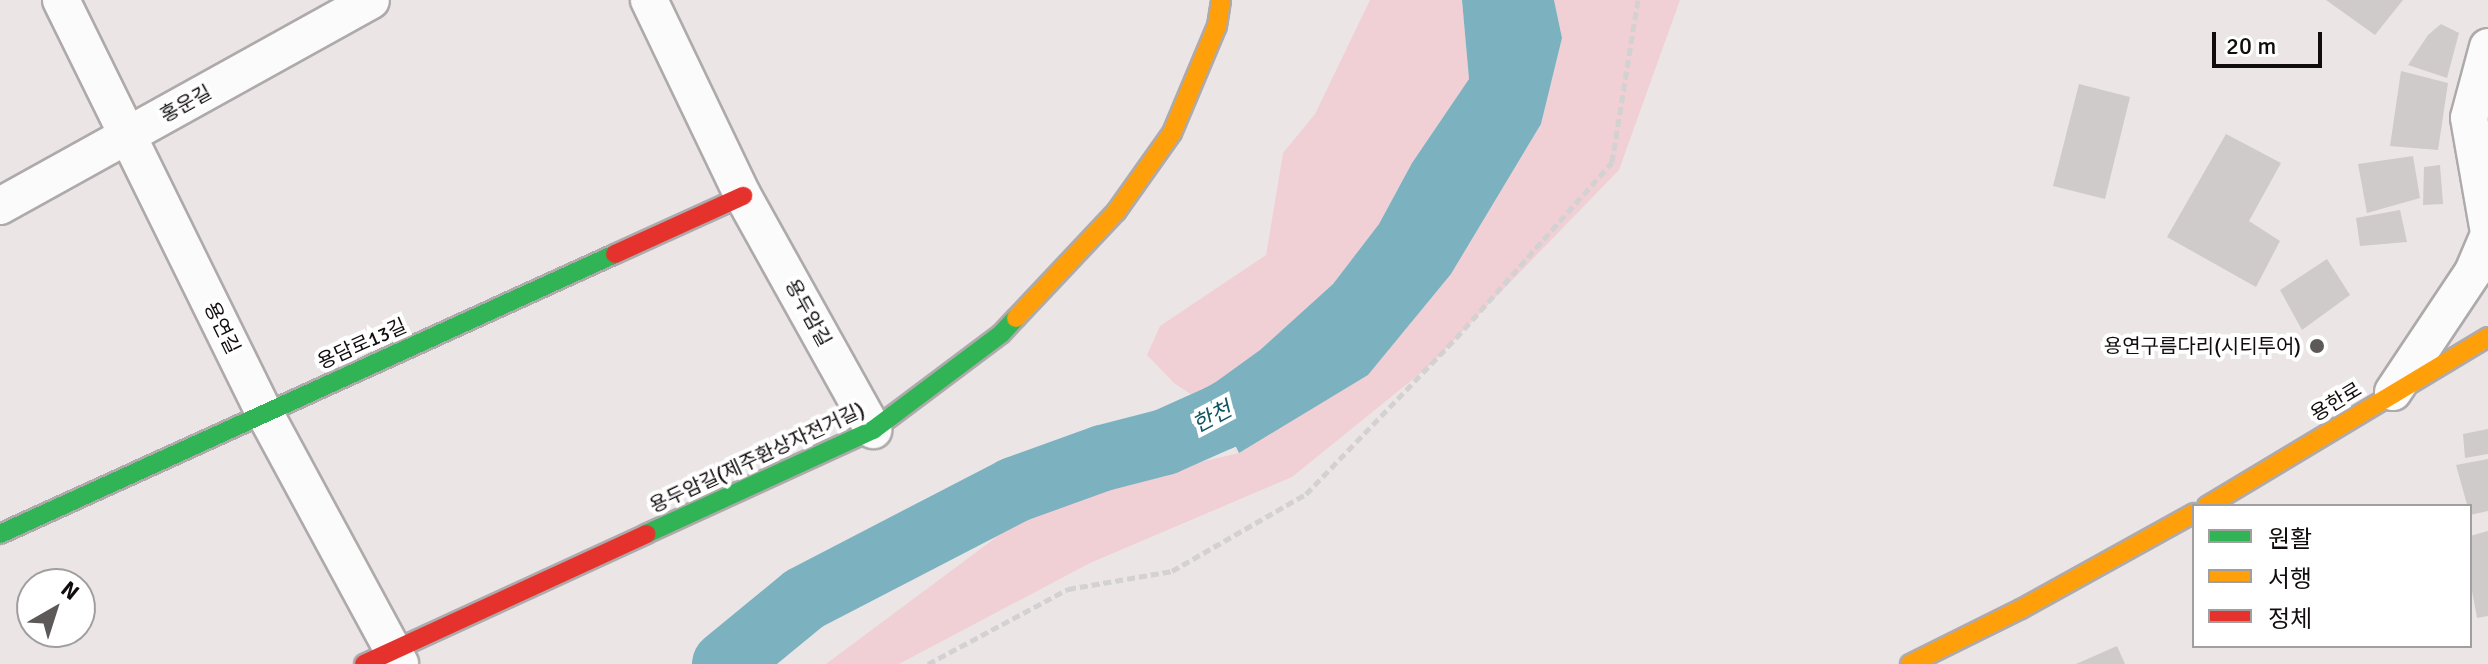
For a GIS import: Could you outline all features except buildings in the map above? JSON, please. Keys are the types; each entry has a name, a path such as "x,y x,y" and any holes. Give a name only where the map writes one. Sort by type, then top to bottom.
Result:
{"street":[{"name":"용연길","path":"61,0 386,660"},
{"name":"홍운길","path":"0,206 371,0"},
{"path":"649,0 743,196"},
{"name":"용두암길(제주환상자전거길)","path":"386,660 873,430 1001,334 1116,212 1172,133 1217,26 1221,0"},
{"path":"2488,47 2469,118 2488,227"},
{"name":"용담로13길","path":"0,534 743,196"},
{"name":"용두암길","path":"743,196 873,430"},
{"path":"2390,396 2473,272 2488,237"},
{"name":"용한로","path":"2210,504 2488,337"},
{"path":"1910,664 2021,609 2192,514"}],"path":[{"path":"928,664 1068,589 1172,571 1306,494 1456,338 1612,162 1638,0"}],"shaded area":[{"path":"1370,0 1462,0 1469,79 1412,163 1379,224 1333,284 1260,350 1195,397 1174,383 1147,355 1160,326 1266,255 1283,153 1315,114"},
{"path":"1554,0 1680,0 1619,170 1428,367 1292,477 1090,563 899,664 826,664 1049,498 1239,453 1368,375 1451,274 1541,124 1562,38"}],"water":[{"path":"1462,0 1554,0 1562,38 1541,124 1451,274 1368,375 1239,453 1221,417 1195,397 1260,350 1333,284 1379,224 1412,163 1469,79"}],"waterway":[{"name":"한천","path":"725,664 804,599 1014,490 1103,458 1165,442 1221,417 1299,374"}],"traffic: fast":[{"path":"0,534 615,254"},
{"path":"646,534 873,430 1001,334 1016,318"}],"traffic: slow":[{"path":"1016,318 1116,212 1172,133 1217,26 1221,0"},
{"path":"2210,504 2488,337"},
{"path":"1910,664 2021,609 2192,514"}],"traffic: jam":[{"path":"615,254 743,196"},
{"path":"364,664 646,534"}],"place":[{"name":"용연구름다리(시티투어)","path":"2317,346"}]}
